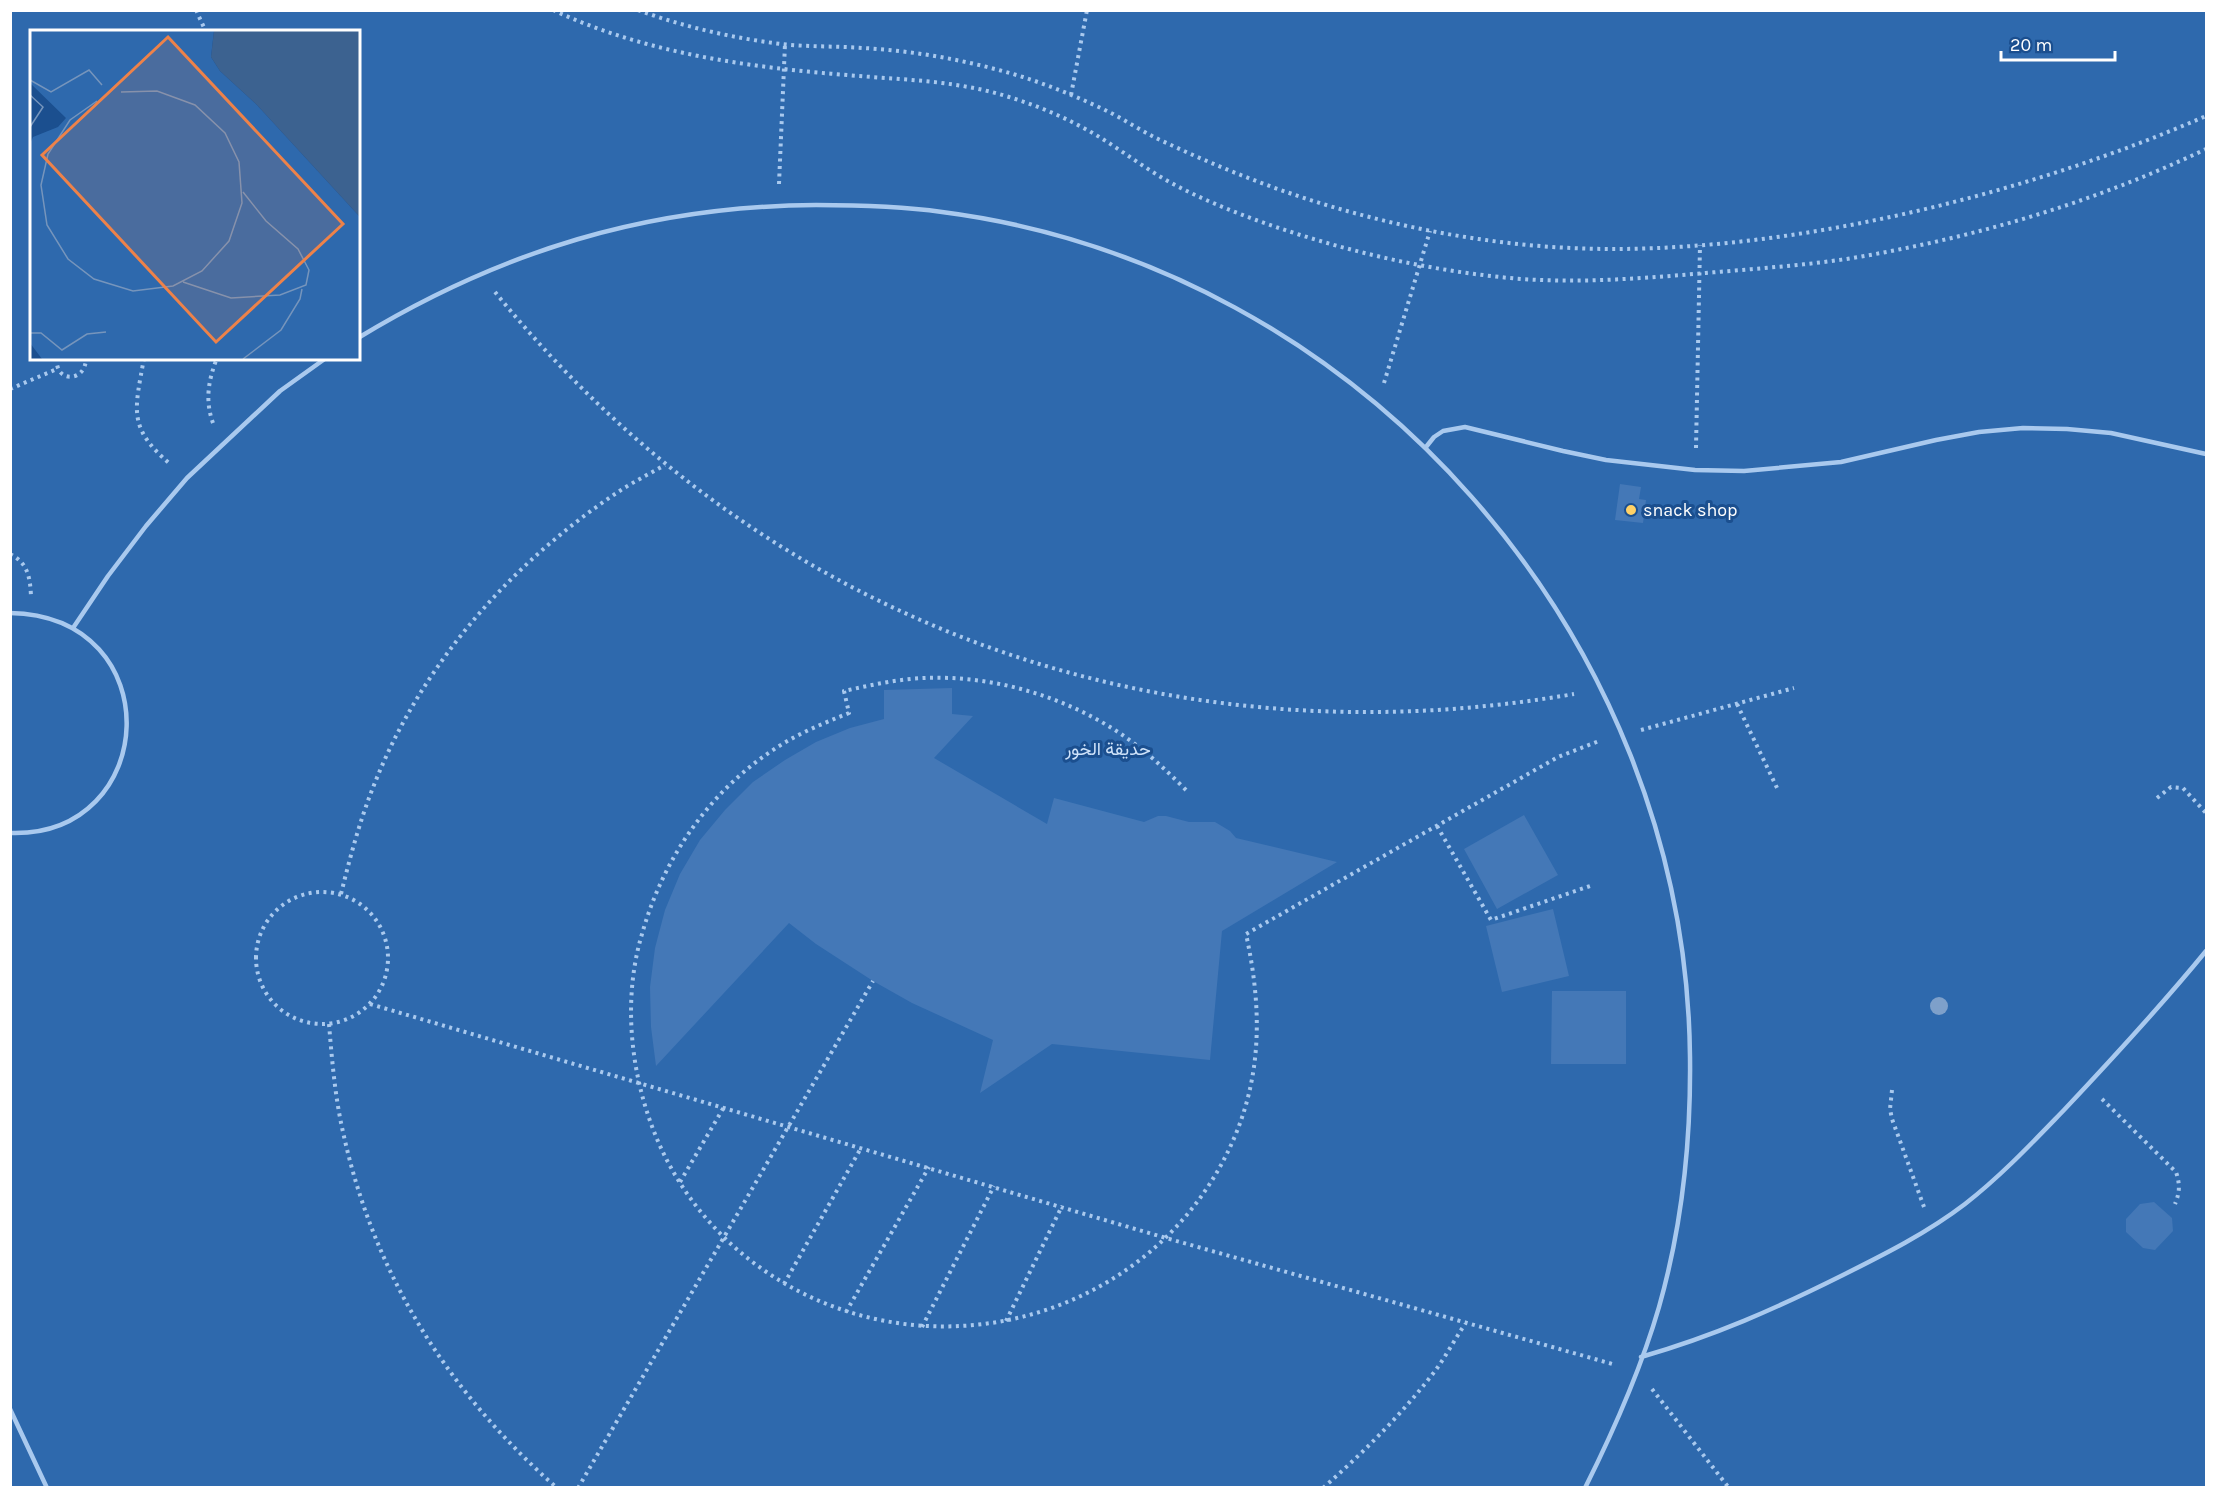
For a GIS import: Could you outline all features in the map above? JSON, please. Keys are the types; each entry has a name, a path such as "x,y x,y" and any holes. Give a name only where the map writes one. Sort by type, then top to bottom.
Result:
{"lane":[{"path":"360,337 399,313 479,273 595,234 676,216 734,208 778,206 875,205 945,212 1014,225 1082,243 1149,267 1213,296 1274,330 1333,369 1426,447 1487,512 1530,568 1568,627 1602,689 1623,735 1653,820 1671,888 1683,957 1689,1028 1690,1099 1685,1169 1674,1238 1659,1307 1610,1440 1585,1488"},
{"path":"73,628 134,543 187,478 280,391 323,360"},
{"path":"1426,447 1443,431 1465,427 1563,451 1617,461 1695,470 1754,470 1841,462 1936,440 1980,432 2023,428 2111,433 2206,454"},
{"path":"10,614 46,617 73,628 90,641 105,656 116,674 124,695 128,716 127,738 122,759 113,778 85,811 46,830 10,833"},
{"path":"1641,1357 1686,1344 1740,1324 1896,1249 1932,1227 1996,1178 2088,1085 2164,1002 2206,951"},
{"path":"10,1409 47,1488"}],"path":[{"path":"196,10 205,30"},
{"path":"553,10 616,36 662,49 782,69 915,79 962,85 1008,97 1053,113 1097,136 1166,180 1217,205 1257,220 1360,252 1420,265 1491,276 1557,281 1620,281 1790,266 1866,256 1941,241 2015,222 2088,199 2160,171 2206,149"},
{"path":"638,10 704,30 785,44 919,53 973,63 1026,78 1071,95 1113,114 1154,137 1280,190 1346,211 1430,231 1483,240 1553,247 1612,249 1700,245 1813,231 1894,216 1976,196 2054,173 2206,116"},
{"path":"1071,95 1087,10"},
{"path":"778,206 782,69 785,44"},
{"path":"1377,404 1430,231"},
{"path":"1695,470 1700,245"},
{"path":"479,273 567,375 615,422 665,465 726,511 791,553 857,591 927,623 998,651 1071,674 1145,692 1221,704 1297,711 1352,713 1450,711 1527,702 1602,689"},
{"path":"57,360 57,369 68,377 81,373 86,360"},
{"path":"144,360 136,404 138,425 148,444 187,478"},
{"path":"216,360 209,381 207,397 214,429 222,443"},
{"path":"10,389 57,369"},
{"path":"341,894 355,838 375,783 399,731 429,681 462,634 496,593 543,549 576,522 619,492 665,465"},
{"path":"10,554 24,564 29,574 32,615"},
{"path":"1186,790 1156,760 1123,735 1049,698 1009,686 968,680 926,678 886,682 844,691 849,713 811,728 784,743 742,773 713,802 687,834 666,869 649,907 638,946 632,987 631,1028 645,1109 660,1147 679,1183 700,1212 751,1262 784,1284 846,1312 884,1322 922,1327 964,1327 1041,1313 1076,1299 1108,1282 1138,1262 1166,1238 1194,1207 1235,1136 1248,1097 1256,1056 1258,1015 1255,974 1246,934 1558,757 1623,735 1794,688"},
{"path":"1737,704 1778,790"},
{"path":"2157,798 2171,788 2183,788 2206,813"},
{"path":"1437,826 1491,920 1590,886"},
{"path":"321,891 341,894 370,911 380,925 386,940 388,957 386,974 380,990 370,1004 358,1013 329,1024 309,1023 291,1017 275,1005 263,990 256,971 255,951 260,932 270,916 285,902 302,894 321,891"},
{"path":"578,1488 873,981"},
{"path":"370,1004 1166,1238 1465,1324 1607,1362 1635,1374 1650,1386 1729,1488"},
{"path":"329,1024 333,1078 342,1132 375,1238 398,1288 425,1336 456,1381 490,1424 557,1488"},
{"path":"2088,1085 2176,1172 2180,1183 2175,1204"},
{"path":"1892,1089 1890,1109 1892,1119 1932,1227"},
{"path":"679,1183 724,1107"},
{"path":"784,1284 861,1148"},
{"path":"846,1312 928,1167"},
{"path":"922,1327 994,1186"},
{"path":"1005,1321 1062,1206"},
{"path":"1323,1488 1364,1451 1401,1412 1436,1370 1465,1324"}],"green space":[{"name":"حديقة الخور","path":"10,11 2206,11 2206,1487 11,1487"}],"building":[{"name":"snack shop","path":"1620,484 1641,487 1639,499 1646,500 1643,523 1615,520"},
{"path":"952,688 952,714 973,716 934,758 1047,824 1054,798 1144,822 1158,816 1166,816 1189,822 1215,822 1230,831 1236,838 1337,862 1222,931 1210,1060 1052,1044 980,1093 993,1040 912,1003 873,981 816,944 789,923 656,1066 651,1027 650,987 655,948 665,910 680,874 700,840 753,782 785,760 816,742 850,728 884,719 884,690"},
{"path":"1524,815 1558,875 1497,909 1464,849"},
{"path":"1553,909 1569,976 1502,992 1486,926"},
{"path":"1552,991 1626,991 1626,1064 1551,1064"},
{"path":"2154,1202 2172,1218 2173,1231 2155,1250 2143,1248 2126,1232 2126,1219 2140,1204"}],"place":[{"name":"snack shop","path":"1631,510"}]}
